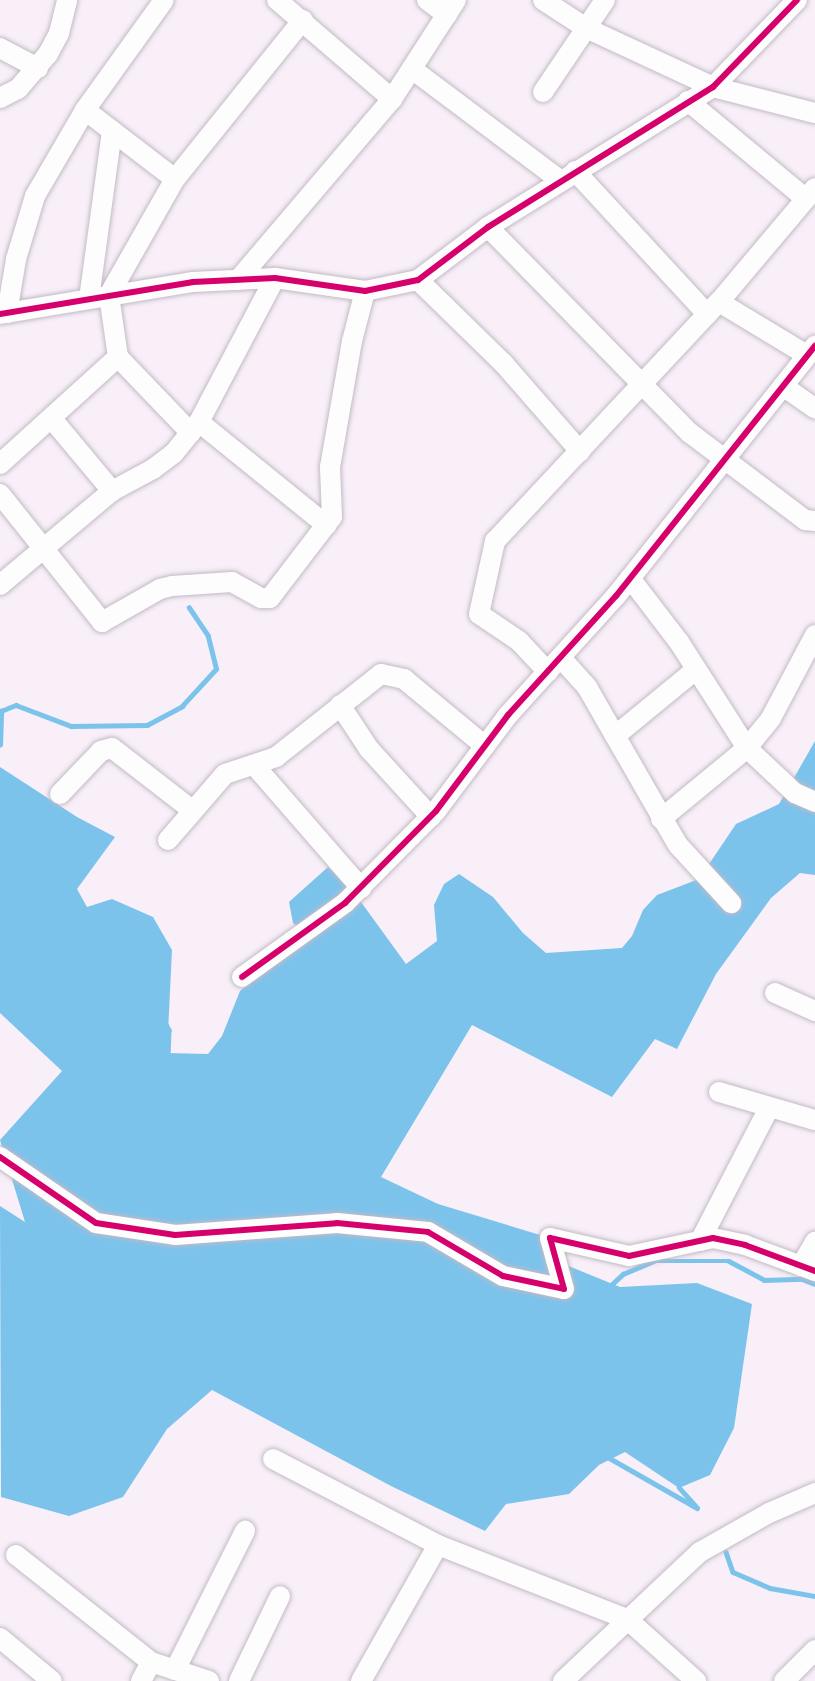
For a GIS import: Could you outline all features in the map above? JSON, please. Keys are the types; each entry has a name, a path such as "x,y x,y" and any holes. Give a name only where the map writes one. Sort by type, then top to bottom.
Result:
{"street":[{"path":"0,98 18,89 38,68 58,33 67,0"},
{"path":"164,0 85,110 27,215 3,313 169,284 275,278 365,291 418,280 488,227 713,87 797,0"},
{"path":"277,0 303,20 392,99"},
{"path":"238,280 392,99 451,7 427,0"},
{"path":"543,0 586,28 713,87 815,113"},
{"path":"543,92 605,0"},
{"path":"303,20 175,179 109,295 117,357 195,428 326,525"},
{"path":"0,48 38,68"},
{"path":"242,977 296,941 361,888 431,816 486,746 630,578 811,350 713,308 568,176 412,69"},
{"path":"688,101 811,194 644,384 495,541 479,614 587,687 678,845 731,903"},
{"path":"85,110 175,179"},
{"path":"89,298 112,131"},
{"path":"488,227 690,433 723,460 812,516"},
{"path":"0,585 112,491 153,470 195,428 275,278"},
{"path":"418,280 504,364 580,451"},
{"path":"0,494 42,551 102,622 160,589 172,586 232,582 266,600 332,517 330,467 352,341 365,291"},
{"path":"0,465 117,357"},
{"path":"783,386 815,408"},
{"path":"52,419 112,491"},
{"path":"630,578 679,642 694,671 747,748 795,793 815,802"},
{"path":"661,819 747,748 771,718 815,635"},
{"path":"615,736 694,671"},
{"path":"168,840 225,774 255,766 283,752 374,677 397,676 486,746"},
{"path":"340,705 369,749 431,816"},
{"path":"60,794 101,751 112,748 192,810"},
{"path":"255,766 361,888"},
{"path":"775,993 815,1011"},
{"path":"719,1092 815,1120"},
{"path":"700,1241 769,1108"},
{"path":"0,1157 96,1222 175,1235 337,1222 428,1232 503,1276 564,1289 550,1238 629,1256 713,1238 745,1245 808,1268 815,1242"},
{"path":"273,1459 438,1545 627,1619 696,1681"},
{"path":"563,1681 700,1552 769,1513 815,1493"},
{"path":"175,1670 245,1531"},
{"path":"361,1681 438,1545"},
{"path":"16,1555 151,1662 209,1681"},
{"path":"239,1681 280,1596"},
{"path":"0,1638 40,1677"},
{"path":"784,1681 815,1650"},
{"path":"141,1681 151,1662"}],"water":[{"path":"815,741 815,875 800,873 771,898 716,974 677,1049 655,1039 612,1097 472,1025 381,1177 438,1204 550,1238 566,1265 620,1287 697,1283 752,1304 734,1428 710,1475 679,1488 625,1452 599,1465 569,1494 506,1504 485,1531 391,1486 212,1390 167,1429 123,1497 69,1516 1,1497 0,1206 25,1222 0,1140 62,1071 0,1013 0,767 77,817 115,837 77,889 87,907 112,899 153,917 172,950 167,1053 208,1054 222,1036 240,991 307,934 293,923 289,902 328,867 361,902 406,964 437,941 434,905 444,884 459,874 493,897 523,933 546,953 622,948 632,936 643,910 657,895 699,879 736,824 779,804"}],"waterway":[{"path":"0,745 1,711 16,705 71,726 147,725 182,706 216,669 208,636 189,608"},
{"path":"166,1024 169,1030 168,1057"},
{"path":"609,1287 623,1274 653,1261 729,1261 764,1280 802,1279 815,1284"},
{"path":"606,1456 697,1508 679,1488"},
{"path":"726,1552 733,1572 770,1588 815,1596"}],"cycle path":[{"path":"0,314 193,282 275,278 365,291 418,280 488,227 713,87 797,0"},
{"path":"242,977 345,903 436,811 508,715 616,596 815,346"},
{"path":"0,1157 96,1223 175,1235 337,1223 428,1232 503,1276 564,1289 550,1238 629,1256 713,1238 745,1245 815,1271"}]}
